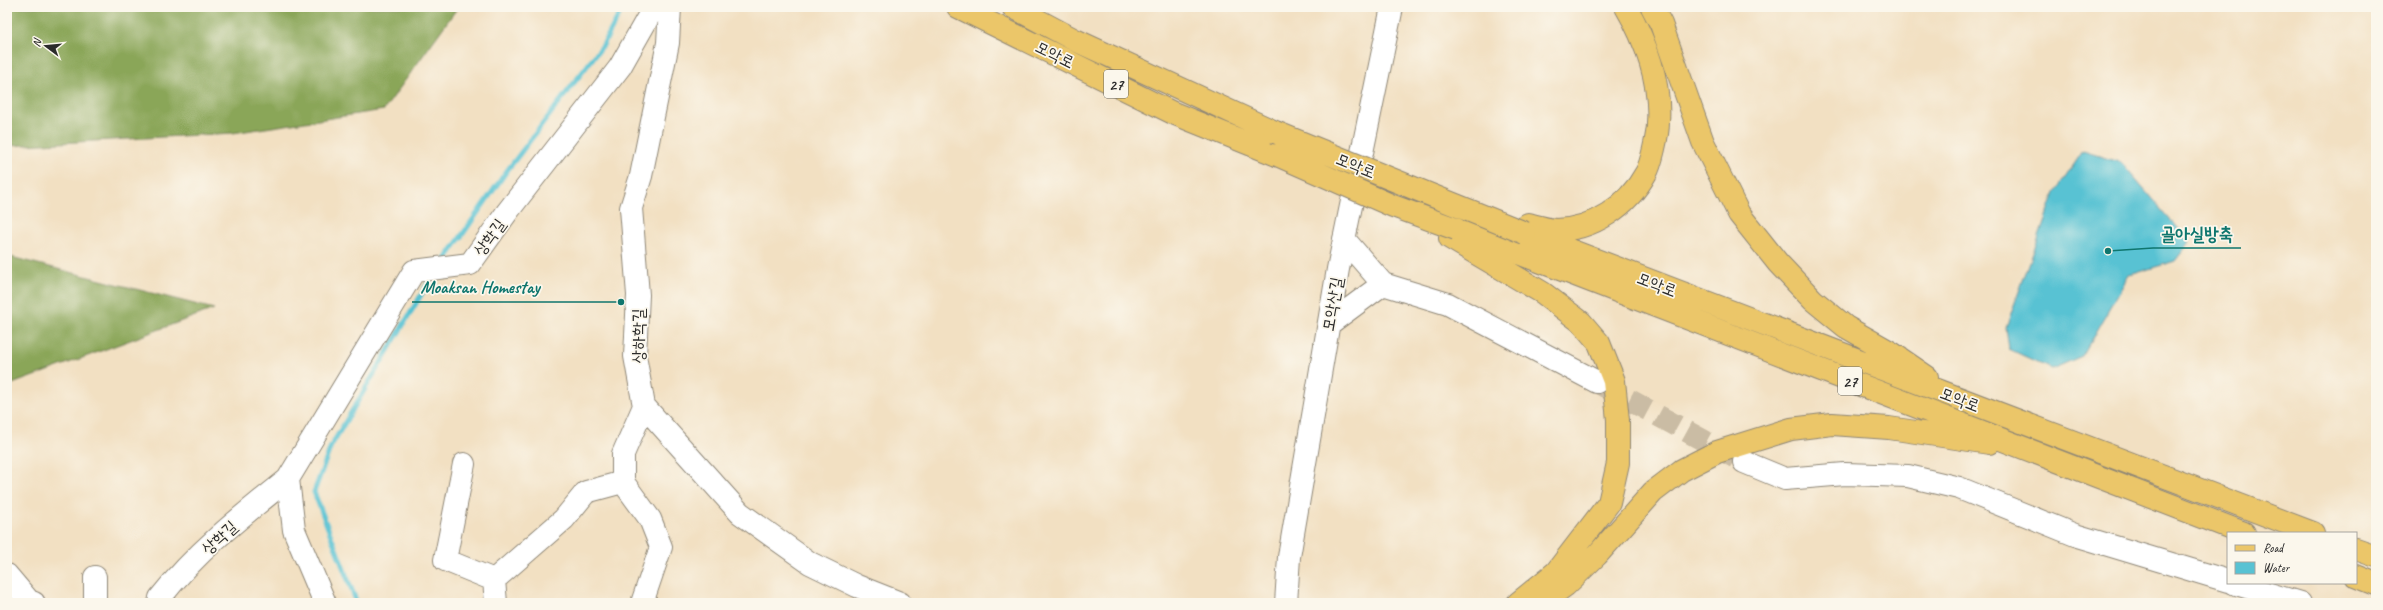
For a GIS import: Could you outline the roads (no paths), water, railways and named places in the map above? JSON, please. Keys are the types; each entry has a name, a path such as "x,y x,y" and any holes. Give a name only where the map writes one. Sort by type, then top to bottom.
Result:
{"main road":[{"name":"모악로","path":"958,7 1173,113 1277,155 1393,206 2029,449 2241,532"},
{"name":"모악로","path":"1013,7 1076,40 1275,132 1525,233 2310,532"},
{"path":"1448,202 1498,218 1554,230 1587,226 1622,205 1647,172 1658,123 1654,76 1640,31 1626,7"},
{"path":"1652,7 1661,24 1703,142 1739,214 1773,257 1813,300 1846,327 1892,353 1958,398"},
{"path":"1393,206 1543,293 1581,322 1599,343 1614,381 1618,420 1618,463 1609,503 1556,572 1518,603"},
{"path":"1541,603 1566,585 1597,555 1653,492 1682,470 1717,452 1751,440 1791,429 1832,424 1889,428 2029,449"},
{"path":"2357,549 2376,556"},
{"path":"2357,576 2376,584"}],"street":[{"name":"상학길","path":"159,603 160,598 180,572 238,519 288,479 414,271 470,264 508,211 620,67 654,7"},
{"name":"상하학길","path":"644,406 635,356 638,295 631,208 641,176 668,43 670,7"},
{"name":"모악산길","path":"1286,603 1289,557 1344,239 1392,7"},
{"path":"1344,239 1383,284 1448,304 1597,382"},
{"path":"1329,324 1383,284"},
{"path":"642,603 660,547 650,519 623,482 623,454 644,406 740,513 810,563 857,586 900,603"},
{"path":"1744,462 1785,479 1845,474 1908,476 1959,488 2075,535 2227,582"},
{"path":"464,464 445,560 494,580"},
{"path":"288,479 294,530 325,603"},
{"path":"494,580 564,520 586,492 623,482"},
{"path":"7,575 29,601 34,603"},
{"path":"94,577 95,603"},
{"path":"494,580 496,603"},
{"path":"2236,584 2300,603"}],"water":[{"path":"2083,151 2122,163 2190,242 2175,261 2129,275 2082,356 2052,369 2009,349 2006,327 2055,193"}],"waterway":[{"path":"444,261 506,172 603,45 623,7"},
{"path":"357,603 314,492 331,446 433,275"}],"tunnel":[{"path":"1600,384 1736,458"}],"place":[{"name":"골아실방축","path":"2108,251"},
{"name":"Moaksan Homestay","path":"621,302"}]}
